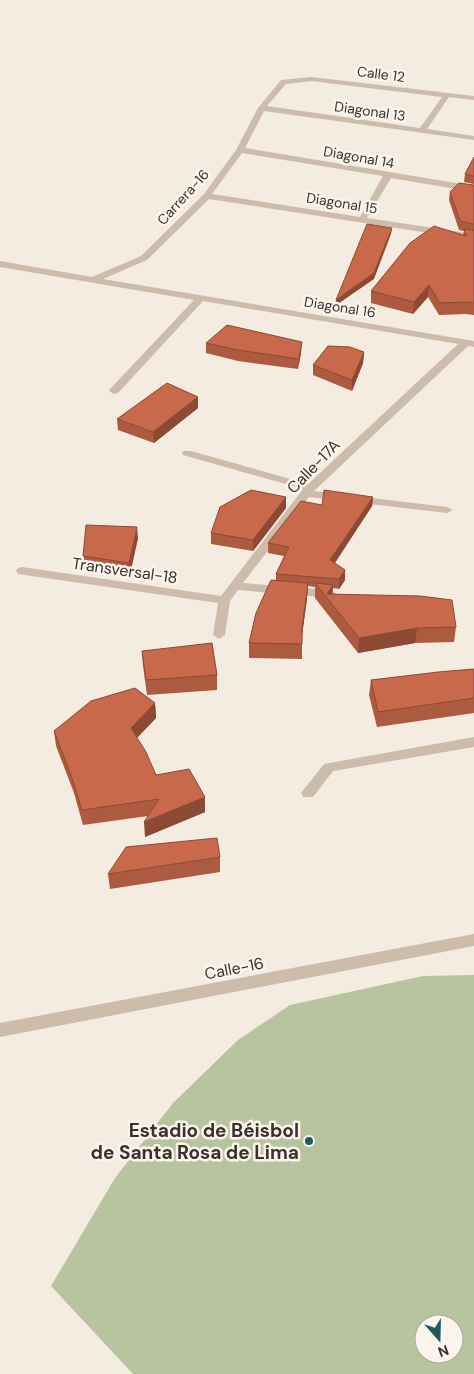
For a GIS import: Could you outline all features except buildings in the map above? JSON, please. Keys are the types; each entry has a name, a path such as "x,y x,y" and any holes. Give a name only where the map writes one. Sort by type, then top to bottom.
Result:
{"street":[{"name":"Calle 12","path":"284,82 311,79 474,98"},
{"name":"Carrera-16","path":"95,279 144,258 207,196 240,150 262,108 284,82"},
{"path":"422,131 447,95"},
{"name":"Diagonal 13","path":"262,108 474,138"},
{"name":"Diagonal 14","path":"240,150 474,190"},
{"path":"362,220 388,175"},
{"name":"Diagonal 15","path":"207,196 474,237"},
{"name":"Diagonal 16","path":"0,264 470,343"},
{"path":"114,391 201,298"},
{"name":"Calle-17A","path":"218,635 224,600 308,491 470,343"},
{"path":"187,453 308,491 447,510"},
{"name":"Transversal-18","path":"22,571 224,600"},
{"path":"234,586 340,595"},
{"path":"308,793 329,766 474,742"},
{"name":"Calle-16","path":"0,1030 474,940"}],"green space":[{"name":"Estadio de Béisbol de Santa Rosa de Lima","path":"474,975 474,1374 133,1374 51,1286 115,1178 173,1103 238,1040 290,1005 423,976"}],"place":[{"name":"Estadio de Béisbol de Santa Rosa de Lima","path":"309,1141"}]}
